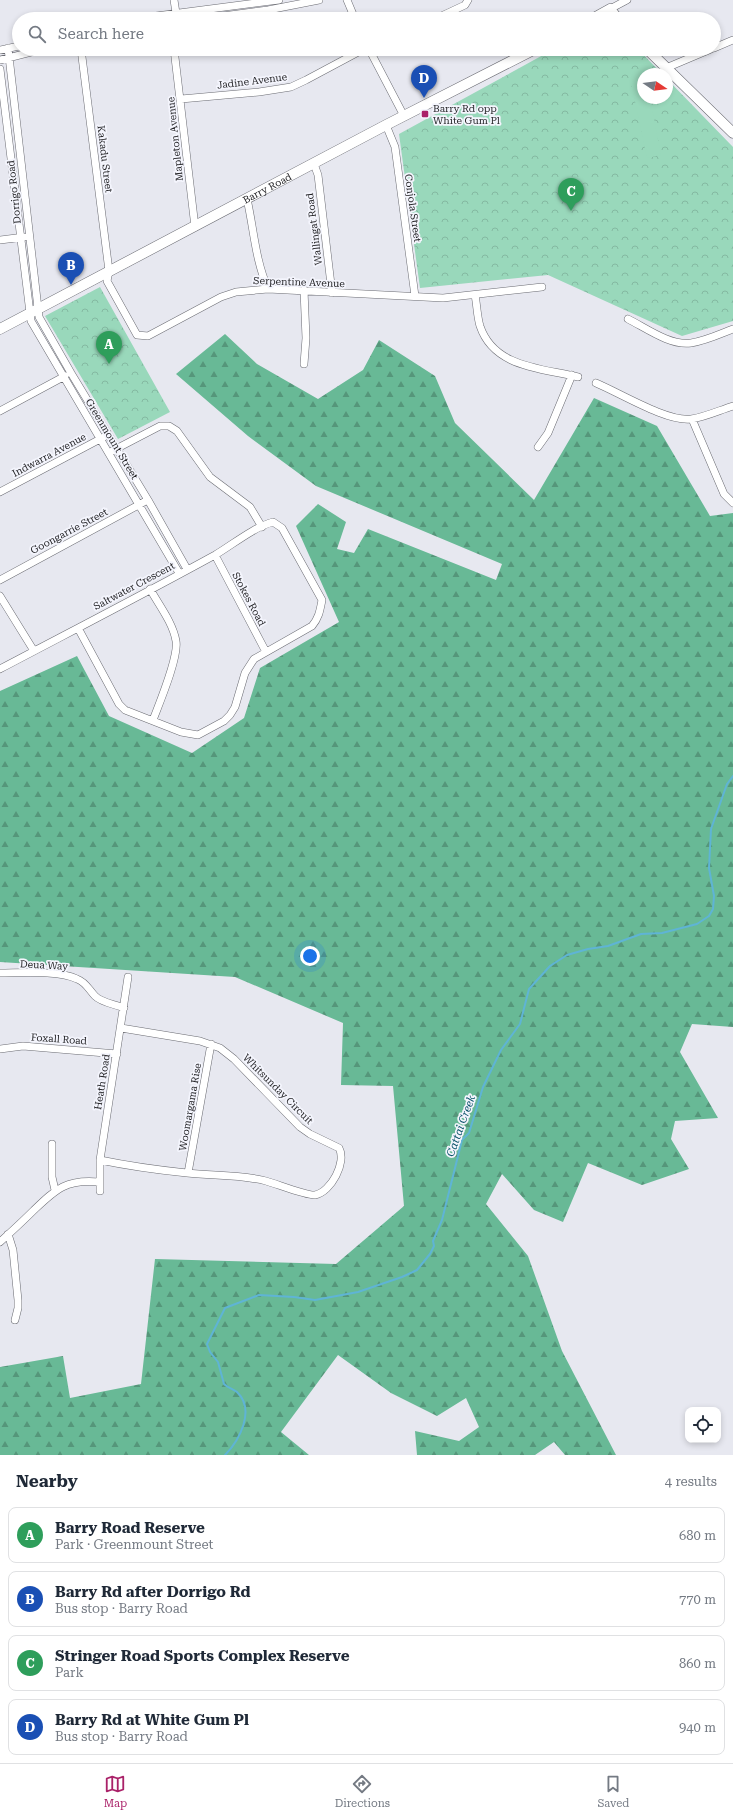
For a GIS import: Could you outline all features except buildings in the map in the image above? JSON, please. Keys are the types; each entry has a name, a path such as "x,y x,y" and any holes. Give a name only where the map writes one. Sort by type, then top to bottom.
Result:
{"street":[{"path":"174,0 174,12"},
{"path":"200,12 279,0"},
{"path":"253,12 319,0"},
{"path":"347,0 352,12"},
{"path":"605,12 627,0"},
{"path":"448,12 467,2"},
{"path":"721,45 733,40"},
{"path":"0,50 12,47"},
{"name":"Dorrigo Road","path":"8,48 29,236 34,312"},
{"path":"0,60 13,56"},
{"name":"Kakadu Street","path":"82,56 109,271"},
{"name":"Mapleton Avenue","path":"175,56 195,227"},
{"name":"Jadine Avenue","path":"180,99 291,87 354,56"},
{"path":"372,56 404,116"},
{"name":"Barry Road","path":"0,329 386,125 521,56"},
{"path":"654,56 666,68 694,56"},
{"name":"Dorrigo Road","path":"0,69 20,237 34,312"},
{"path":"673,75 733,133"},
{"name":"Conjola Street","path":"386,125 395,147 415,296"},
{"path":"0,142 18,139"},
{"name":"Wallingat Road","path":"314,164 318,175 332,293"},
{"path":"247,199 254,246 268,289"},
{"path":"0,240 29,236"},
{"name":"Serpentine Avenue","path":"109,271 107,281 132,328 137,335 148,336 221,297 236,292 268,289 304,290 332,293 443,298 542,286"},
{"path":"304,290 306,338 304,364"},
{"path":"476,295 480,326 496,351 510,360 522,365 575,376 548,433 538,447"},
{"name":"Greenmount Street","path":"179,573 140,504 31,321 34,312 39,317 116,449 148,500 187,569"},
{"path":"628,319 669,340 691,343 733,329"},
{"path":"0,411 71,373"},
{"path":"596,383 672,418 692,419 733,406"},
{"path":"692,419 724,494 733,503"},
{"path":"109,453 160,426 169,426 174,429 189,446 210,477 247,505 252,510 262,527"},
{"name":"Indwarra Avenue","path":"0,492 108,435"},
{"name":"Goongarrie Street","path":"0,580 148,500"},
{"name":"Saltwater Crescent","path":"0,669 215,555 273,522 282,528 322,600 317,620 312,626 266,652"},
{"name":"Stokes Road","path":"215,555 266,652"},
{"path":"150,589 174,631 176,642 175,656 152,720"},
{"path":"0,596 34,651"},
{"path":"78,628 119,704 126,710 189,734 198,735 224,721 235,707 248,666 254,659 266,652"},
{"name":"Deua Way","path":"0,972 73,976 84,983 95,996 101,1000 124,1008"},
{"name":"Heath Road","path":"100,1191 100,1160 128,977"},
{"name":"Whitsunday Circuit","path":"100,1160 188,1174 254,1178 313,1195 323,1192 331,1183 337,1174 342,1153 339,1148 310,1134 300,1127 234,1059 220,1048 211,1044 121,1028"},
{"name":"Woomargama Rise","path":"188,1174 211,1044"},
{"name":"Foxall Road","path":"0,1049 23,1046 117,1054"},
{"path":"52,1144 52,1177 55,1190"},
{"path":"0,1242 55,1190 78,1182 99,1182"},
{"path":"8,1234 13,1250 18,1300 15,1320"}],"green space":[{"path":"541,56 645,56 656,68 637,68 637,104 673,104 673,85 733,147 733,321 682,336 548,275 420,288 399,134"},
{"path":"637,80 637,104 651,104 661,155 647,158 631,82"},
{"path":"100,287 170,412 118,439 45,316"},
{"path":"225,334 257,364 318,399 363,370 379,340 435,376 455,423 534,500 594,398 657,426 710,516 733,513 733,1027 692,1024 680,1052 718,1118 675,1121 671,1139 689,1169 642,1185 588,1163 563,1222 534,1210 502,1174 486,1204 528,1256 562,1351 616,1455 565,1455 554,1442 535,1455 417,1455 415,1431 459,1441 479,1427 466,1398 437,1416 391,1393 338,1355 281,1432 309,1455 0,1455 0,1367 63,1356 70,1398 141,1384 155,1259 336,1264 404,1206 393,1086 341,1085 343,1023 235,977 0,962 0,691 77,656 109,716 192,753 244,718 260,668 339,622 296,526 318,504 346,522 337,549 354,553 368,529 496,580 502,564 316,486 248,436 176,374"}],"waterway":[{"name":"Cattai Creek","path":"225,1455 240,1434 245,1416 243,1399 237,1392 224,1384 218,1362 210,1352 207,1344 225,1308 259,1295 315,1300 358,1292 402,1277 417,1270 430,1254 434,1246 433,1241 442,1220 462,1140 469,1133 483,1087 501,1050 520,1024 529,989 550,966 567,955 588,949 608,946 641,934 662,933 697,924 709,916 713,909 714,896 709,868 711,829 727,784 733,776"}],"place":[{"name":"Barry Rd at White Gum Pl","path":"424,98"},
{"name":"Barry Rd opp White Gum Pl","path":"425,114"},
{"name":"Stringer Road Sports Complex Reserve","path":"571,211"},
{"name":"Barry Rd after Dorrigo Rd","path":"71,285"},
{"name":"Barry Road Reserve","path":"109,364"}]}
